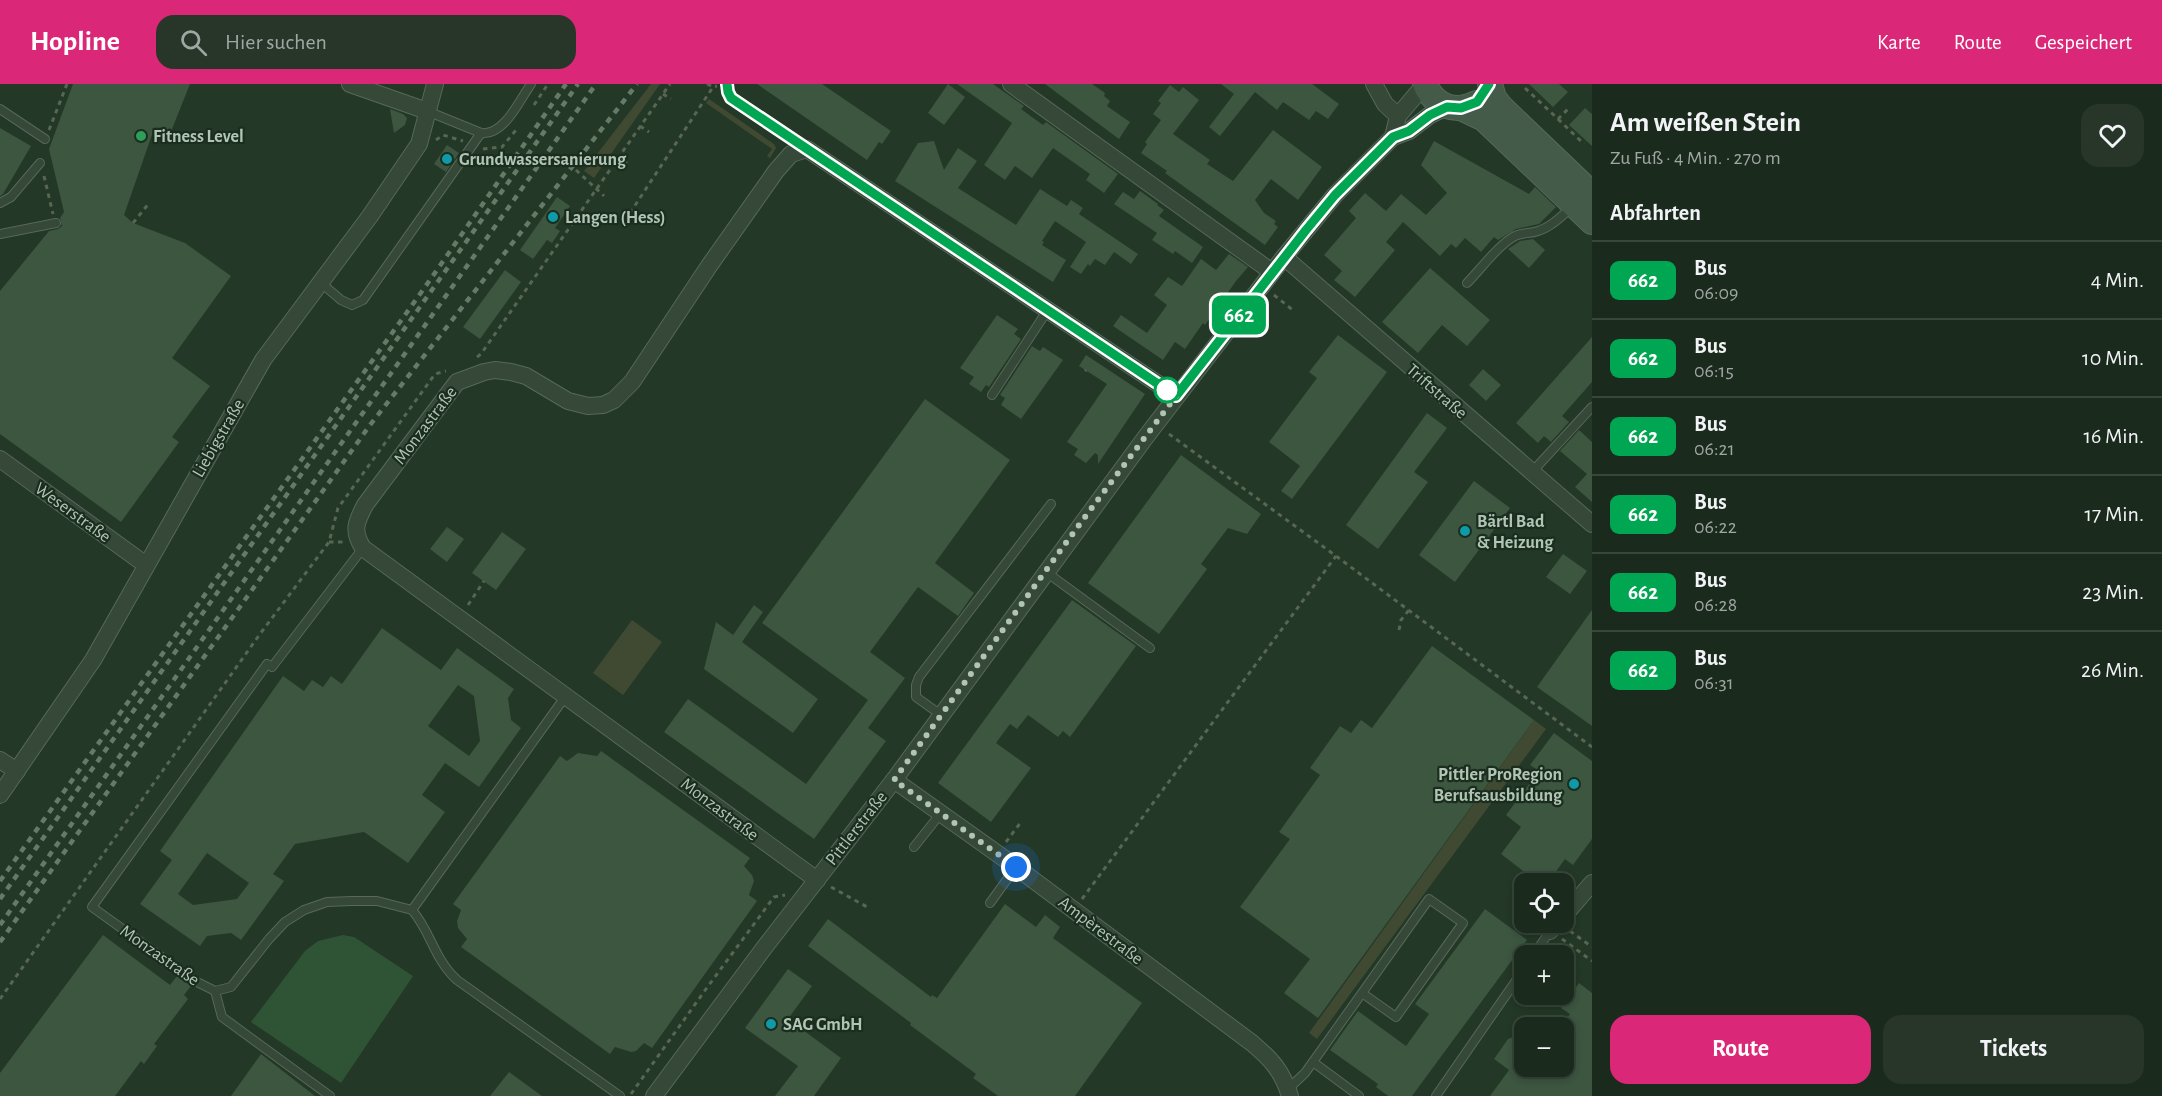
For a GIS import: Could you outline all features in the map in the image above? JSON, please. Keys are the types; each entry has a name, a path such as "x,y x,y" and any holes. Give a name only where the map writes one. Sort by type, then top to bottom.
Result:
{"main road":[{"path":"1425,84 1430,95 1438,103 1484,119 1583,200"},
{"path":"1454,108 1477,102 1489,84"},
{"path":"1489,84 1494,98 1502,108 1583,200 1592,222"}],"street":[{"path":"350,84 427,111"},
{"name":"Liebigstraße","path":"0,795 93,660 263,360 370,216 419,144 435,84"},
{"path":"1011,84 1267,278"},
{"path":"1374,84 1385,104 1398,117"},
{"path":"1393,137 1398,117 1425,84"},
{"name":"Pittlerstraße","path":"654,1096 810,875 894,780 1155,424 1284,257 1335,195 1393,137 1409,131 1430,115 1454,108"},
{"path":"807,149 1176,396"},
{"name":"Monzastraße","path":"807,149 791,154 776,171 632,382 614,400 603,405 588,406 568,401 526,376 495,370 457,382 365,505 355,525 358,541 363,548 810,875"},
{"name":"Triftstraße","path":"1284,257 1592,524"},
{"name":"Weserstraße","path":"0,459 146,565"},
{"path":"0,760 17,771"},
{"name":"Ampèrestraße","path":"894,780 1016,867 1252,1043 1272,1060 1284,1078 1289,1093"},
{"path":"1574,904 1592,883"}],"lane":[{"path":"427,111 481,134 487,134 501,128 531,84"},
{"path":"727,84 731,98 807,149"},
{"path":"0,109 45,139"},
{"path":"320,282 341,300 352,305 363,300 481,134"},
{"path":"0,203 11,197 40,163"},
{"path":"1467,283 1516,235 1536,232 1548,226 1583,200"},
{"path":"0,234 56,223"},
{"path":"992,395 1047,311"},
{"path":"1532,472 1592,407"},
{"path":"941,715 916,697 919,677 1051,504"},
{"name":"Monzastraße","path":"363,548 272,667 267,664 92,907 195,981 215,991 231,987 285,922 304,910 327,902 352,901 376,901 412,910"},
{"path":"1045,572 1150,648"},
{"path":"565,697 412,910 446,970 620,1096"},
{"path":"914,847 941,813"},
{"path":"990,903 1016,867"},
{"path":"1289,1093 1429,899 1463,923 1396,1017 1362,993"},
{"path":"1436,1096 1514,983"},
{"path":"215,991 222,1017 330,1096"},
{"path":"1313,1062 1359,1096"}],"path":[{"path":"45,139 67,84"},
{"path":"630,213 713,87 707,84"},
{"path":"1525,88 1584,144"},
{"path":"663,94 671,99"},
{"path":"1558,119 1569,108"},
{"path":"640,126 649,132"},
{"path":"618,157 627,163"},
{"path":"40,163 56,223"},
{"path":"576,170 604,196"},
{"path":"133,223 150,202"},
{"path":"1267,278 1294,311"},
{"path":"1155,424 1592,747"},
{"path":"1074,910 1336,556"},
{"path":"458,618 484,581"},
{"path":"1399,630 1401,620 1409,610"},
{"path":"997,854 1021,822"},
{"path":"630,1096 774,897 784,896 810,875"},
{"path":"836,880 830,887 869,908"},
{"path":"0,999 74,895"},
{"path":"1564,933 1592,961"},
{"path":"1569,933 1592,947"}],"shaded area":[{"path":"651,84 660,84 594,178 584,171"},
{"path":"709,99 774,144 776,148 770,158 767,156 772,149 706,103"},
{"path":"632,620 662,642 623,695 593,673"},
{"path":"1534,720 1546,729 1317,1039 1309,1033"},
{"path":"343,935 354,937 413,976 341,1083 251,1022 305,951 318,941"}],"building":[{"path":"73,84 190,84 170,134 154,129 124,215 133,223 185,243 231,276 172,358 210,386 172,437 179,442 121,522 0,434 0,291 49,231 62,226 60,218 64,212 49,149"},
{"path":"757,84 822,84 891,131 882,144 879,142 867,160"},
{"path":"948,84 965,97 944,125 928,113"},
{"path":"957,84 993,84 1024,106 1021,109 1043,125 1046,122 1118,174 1104,193 1086,180 1090,174 1053,148 1032,178 1015,166 1005,180 984,165 1012,123"},
{"path":"1045,84 1092,84 1105,93 1104,96 1110,101 1107,106 1130,122 1119,139"},
{"path":"1221,84 1312,84 1339,104 1328,119 1316,111 1309,120 1283,102 1277,110 1255,92 1220,136 1209,127 1234,94"},
{"path":"1529,84 1559,84 1568,92 1553,107"},
{"path":"1170,85 1179,92 1183,87 1199,100 1173,134 1210,160 1207,164 1233,181 1273,130 1322,167 1298,200 1271,179 1255,200 1264,213 1276,221 1274,224 1278,227 1265,245 1141,153 1147,144 1145,142 1161,120 1153,114 1161,103 1158,101"},
{"path":"1585,108 1592,114 1592,146 1569,125"},
{"path":"390,109 407,118 405,125 394,133"},
{"path":"0,128 31,146 0,196"},
{"path":"934,141 944,170 958,148 977,161 958,188 1016,225 1040,189 1067,206 1071,200 1083,208 1079,214 1138,254 1131,264 1114,252 1105,265 1095,259 1081,274 1070,267 1086,242 1055,221 1042,241 1044,242 1042,245 1066,260 1053,282 895,181 918,143"},
{"path":"1434,141 1529,194 1535,187 1556,207 1539,224 1516,229 1498,240 1494,237 1481,252 1465,238 1456,248 1451,244 1440,256 1403,222 1386,242 1395,250 1355,297 1334,280 1342,271 1324,255 1356,218 1349,211 1365,193 1386,211 1401,194 1426,215 1447,193 1421,165"},
{"name":"Grundwassersanierung","path":"447,145 459,153 446,172 434,164"},
{"path":"1140,191 1164,210 1159,216 1203,247 1192,263 1175,251 1173,254 1152,240 1157,233 1114,204 1123,192 1134,199"},
{"name":"Langen (Hess)","path":"557,197 570,206 555,228 560,231 552,243 547,240 533,259 520,250"},
{"path":"1533,239 1545,250 1529,268 1508,249 1520,241"},
{"path":"1229,254 1248,267 1185,349 1175,342 1163,360 1113,326 1121,315 1147,333 1167,305 1154,295 1168,277 1182,286 1201,259 1216,270"},
{"path":"1430,268 1490,320 1467,346 1442,325 1418,353 1382,322"},
{"path":"505,270 521,282 480,339 463,327"},
{"path":"997,315 1018,329 1014,334 1021,339 989,387 986,385 981,392 969,384 974,377 960,368"},
{"path":"1338,335 1387,372 1292,499 1281,491 1300,466 1269,442 1317,378 1309,372"},
{"path":"1592,337 1592,382 1562,416 1569,422 1551,442 1544,436 1538,443 1516,423"},
{"path":"1032,346 1040,351 1043,347 1063,360 1021,419 1001,405 1005,398 1000,395"},
{"path":"1086,355 1145,394 1098,464 1098,455 1095,453 1086,463 1074,455 1078,449 1067,442 1107,384 1079,366"},
{"path":"1483,369 1501,385 1486,401 1469,385"},
{"path":"925,399 1010,460 935,563 974,593 958,616 918,587 870,652 905,678 868,728 886,741 814,839 664,732 688,699 806,784 868,700 762,623"},
{"path":"1427,413 1447,428 1414,472 1428,482 1378,549 1346,525"},
{"path":"1579,430 1592,442 1592,502 1575,487 1587,474 1560,451"},
{"path":"1181,455 1261,514 1247,534 1228,528 1201,564 1207,569 1159,634 1088,583"},
{"name":"Bärtl Bad & Heizung","path":"1474,481 1510,508 1455,582 1419,555"},
{"path":"447,527 464,539 447,562 430,549"},
{"path":"502,532 526,549 496,590 472,573"},
{"path":"1563,554 1587,571 1570,594 1546,577"},
{"path":"1072,600 1136,646 1070,737 1063,731 1058,737 1028,715 1017,729 1010,724 996,743 1031,768 991,822 938,783"},
{"path":"754,605 763,612 742,642 818,699 793,733 704,669 716,622 733,635"},
{"path":"1592,610 1592,726 1537,687"},
{"path":"382,628 441,670 457,648 514,689 508,698 511,720 521,728 479,787 445,763 422,795 445,812 408,863 364,832 295,844 273,874 284,881 241,940 231,933 207,936 200,946 140,904 172,860 160,851 283,676 304,691 312,680 323,687 331,676 342,684","holes":["458,685 474,696 480,741 469,756 428,726","207,853 249,883 237,899 193,905 178,894"]},
{"path":"1432,646 1534,720 1318,1018 1284,993 1310,959 1240,907 1290,839 1279,832 1320,775 1310,768 1340,726 1351,733 1361,720 1372,728"},
{"path":"1554,733 1592,761 1592,839 1573,865 1565,859 1555,873 1526,873 1501,854 1521,827 1506,815 1539,771 1530,765"},
{"path":"601,751 750,858 744,866 754,881 749,895 757,901 652,1048 644,1043 636,1051 631,1052 615,1047 610,1054 461,947 467,939 458,928 457,921 461,910 453,904 560,756 567,761 578,753 597,756"},
{"path":"1005,904 1036,927 1045,915 1060,927 1053,938 1142,1003 1075,1096 998,1096 973,1078 976,1074 808,946 828,919 931,997 932,995 937,998"},
{"path":"1485,909 1514,930 1514,933 1527,940 1523,945 1514,945 1514,958 1412,1096 1388,1096 1376,1087 1378,1084 1330,1050 1358,1011 1406,1046 1429,1014 1415,1004"},
{"path":"103,935 170,985 177,976 191,986 184,995 188,999 154,1044 157,1046 144,1064 141,1061 115,1096 0,1096 0,1073"},
{"name":"SAG GmbH","path":"788,969 812,986 788,1019 841,1058 814,1096 775,1096 798,1066 745,1028"},
{"path":"1579,983 1592,993 1592,1096 1490,1096 1509,1070 1494,1059 1508,1039 1513,1037 1514,1077 1574,1077 1574,1017 1568,1017 1570,1014 1561,1008 1563,1005 1574,1005 1574,990"},
{"path":"261,1054 315,1096 231,1096"},
{"path":"509,1072 542,1096 490,1096"}],"railway":[{"path":"0,881 430,280 566,84"},
{"path":"0,899 578,84"},
{"path":"0,925 596,84"},
{"path":"0,942 370,425 637,84"}],"bus line":[{"name":"662","path":"727,84 731,98 1176,396 1335,195 1393,137 1409,131 1430,115 1447,107 1461,108 1477,102 1489,84"}],"place":[{"name":"Fitness Level","path":"141,136"},
{"name":"Grundwassersanierung","path":"447,159"},
{"name":"Langen (Hess)","path":"553,217"},
{"name":"Bärtl Bad & Heizung","path":"1465,531"},
{"name":"Pittler ProRegion Berufsausbildung","path":"1574,784"},
{"name":"SAG GmbH","path":"771,1024"}],"route":[{"path":"1016,867 894,780 1079,525 1176,396 1167,390"}]}
